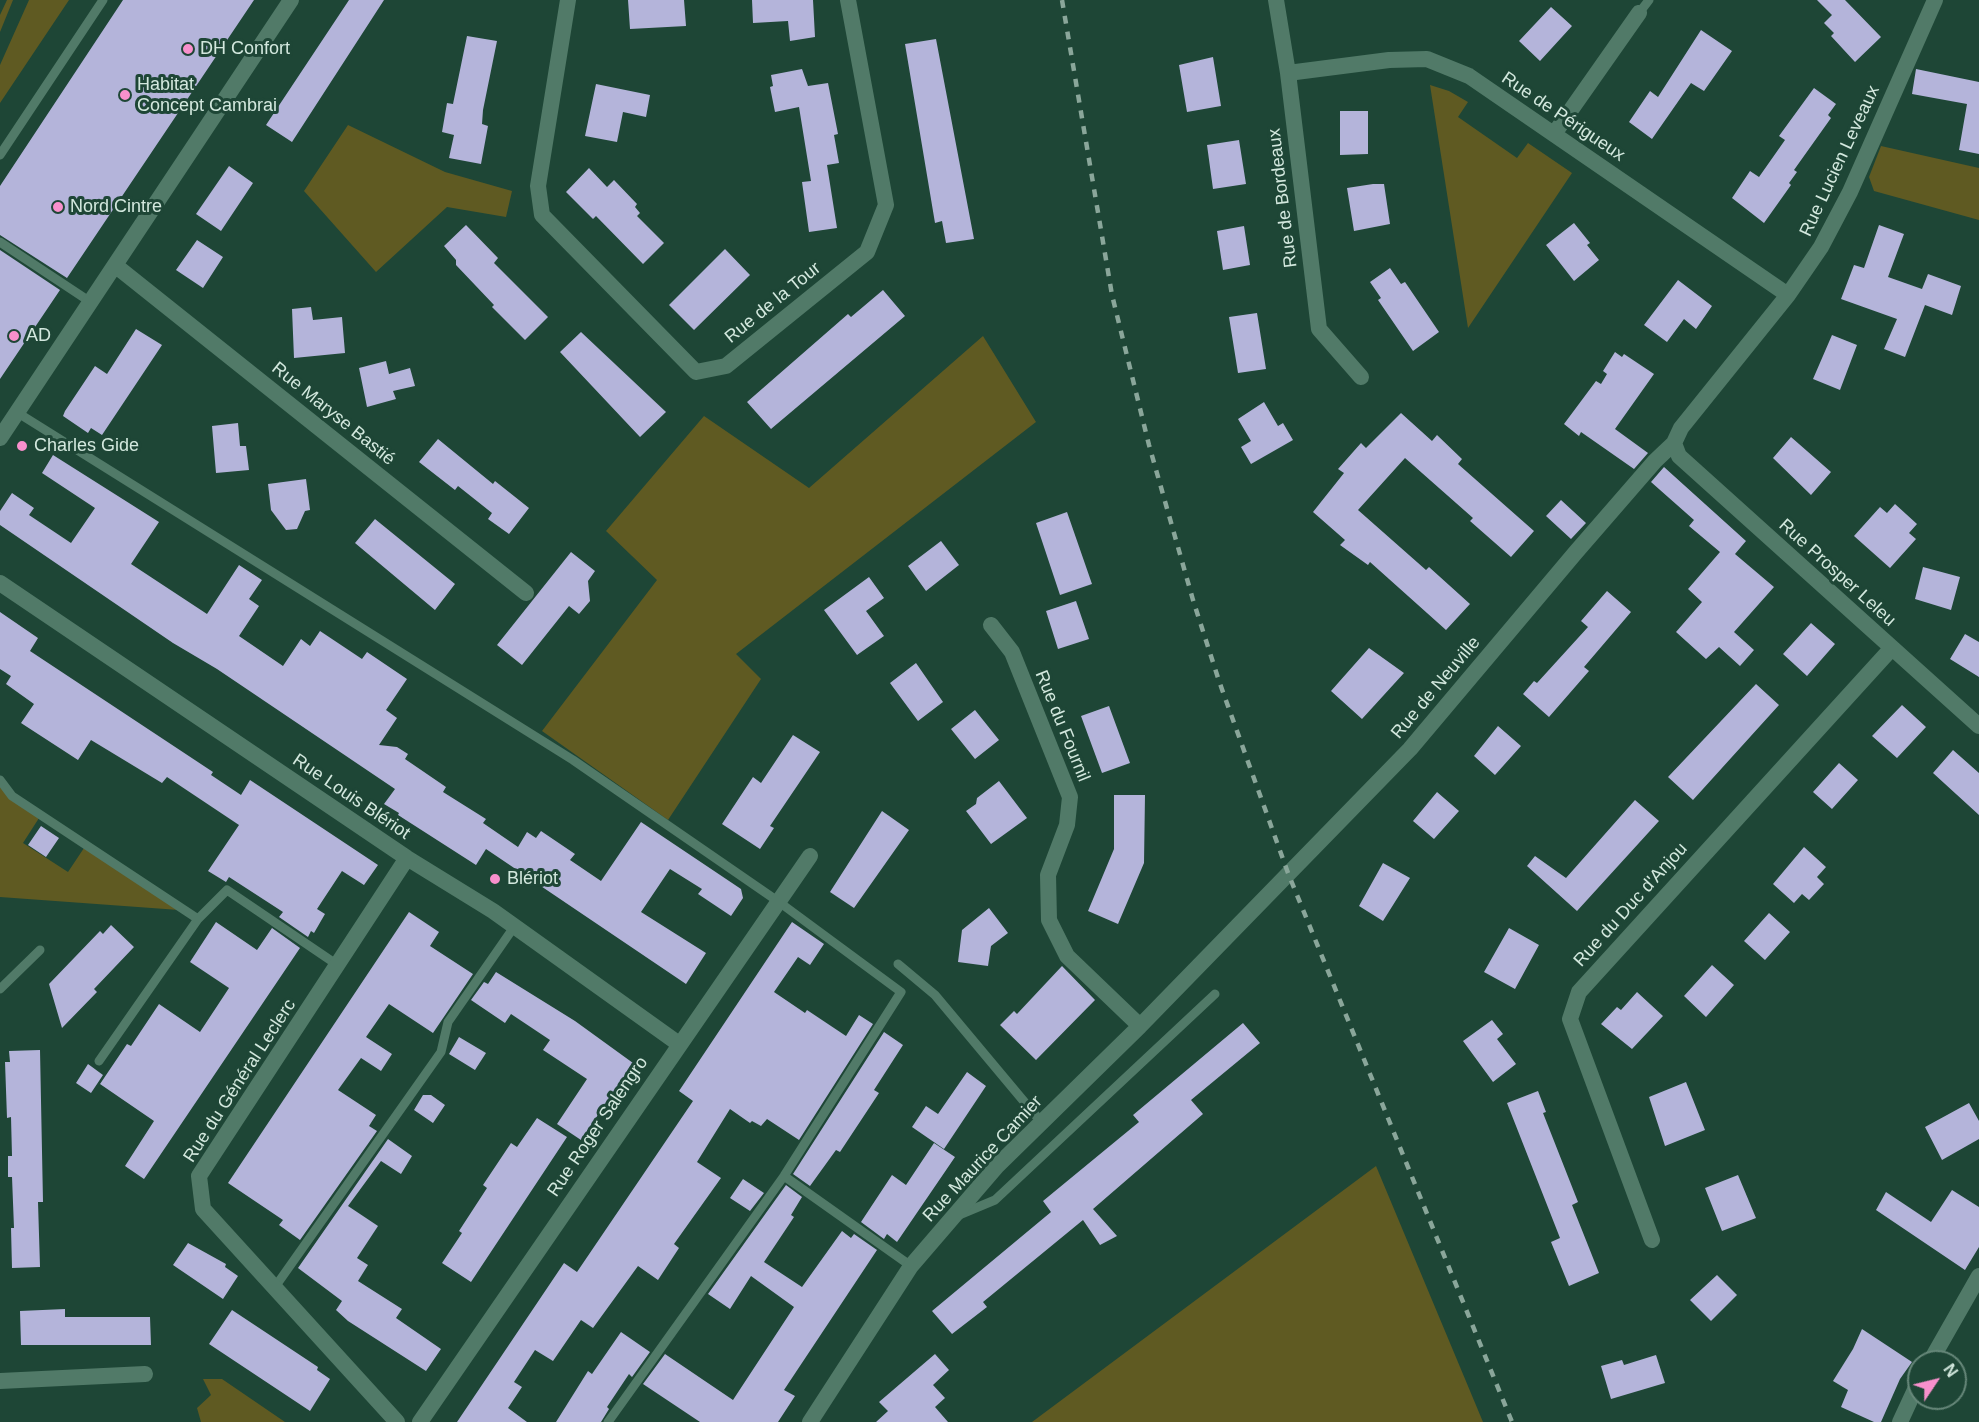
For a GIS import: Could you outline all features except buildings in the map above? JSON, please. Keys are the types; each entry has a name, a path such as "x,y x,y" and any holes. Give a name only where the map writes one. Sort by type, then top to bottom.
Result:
{"street":[{"path":"0,438 92,303 291,0"},
{"name":"Rue de la Tour","path":"568,0 538,186 542,215 696,372 726,366 867,252 876,230 886,205 848,0"},
{"name":"Rue de Bordeaux","path":"1276,0 1288,73 1319,329 1361,377"},
{"name":"Rue Lucien Leveaux","path":"1674,443 1681,428 1788,295 1821,247 1850,192 1935,0"},
{"path":"1554,134 1644,7"},
{"name":"Rue de Périgueux","path":"1288,73 1389,60 1427,59 1469,76 1788,295"},
{"name":"Rue Maryse Bastié","path":"116,266 526,593"},
{"name":"Rue Prosper Leleu","path":"1674,443 1679,456 1979,726"},
{"name":"Rue de Neuville","path":"1215,948 1410,749 1655,461 1674,443"},
{"name":"Rue Louis Blériot","path":"0,583 407,858 474,898 679,1044"},
{"name":"Rue du Fournil","path":"991,625 1012,652 1070,796 1067,825 1048,875 1049,920 1067,956 1140,1026"},
{"name":"Rue du Duc d'Anjou","path":"1652,1240 1570,1019 1579,992 1891,649"},
{"name":"Rue Roger Salengro","path":"420,1422 810,856"},
{"name":"Rue du Général Leclerc","path":"397,1422 203,1209 199,1176 339,966 407,858"},
{"name":"Rue Maurice Camier","path":"810,1422 911,1266 997,1166 1140,1026 1215,948"},
{"path":"1937,1350 1979,1276"},
{"path":"0,1381 145,1374"},
{"path":"1900,1422 1907,1407"}],"lane":[{"path":"0,155 103,0"},
{"path":"0,242 92,303"},
{"path":"18,413 573,759 779,902 901,992 784,1176 608,1422"},
{"path":"0,780 12,796 198,919"},
{"path":"99,1061 198,919 227,890 339,966"},
{"path":"275,1287 441,1052 448,1022 514,927"},
{"path":"0,989 40,950"},
{"path":"898,964 935,994 1042,1123"},
{"path":"952,1219 995,1200 1215,994"},
{"path":"784,1176 911,1266"}],"shaded area":[{"path":"7,0 13,0 0,32 0,15"},
{"path":"29,0 69,0 0,103 0,65"},
{"path":"1430,85 1449,91 1468,102 1458,117 1517,158 1528,143 1572,173 1468,328"},
{"path":"348,125 445,172 512,191 506,217 447,207 376,272 304,191"},
{"path":"1881,146 1979,168 1979,220 1874,191 1869,177"},
{"path":"983,336 1036,422 736,654 761,679 668,820 542,731 657,580 606,531 704,416 809,488"},
{"path":"0,787 39,818 23,843 68,872 84,848 179,910 0,897"},
{"path":"1376,1166 1483,1422 1032,1422"},
{"path":"203,1379 222,1379 285,1422 201,1422 197,1408 211,1395"}],"railway":[{"path":"1062,0 1112,295 1149,445 1193,600 1219,681 1288,873 1512,1422"}],"place":[{"name":"DH Confort","path":"188,49"},
{"name":"Habitat Concept Cambrai","path":"125,95"},
{"name":"Nord Cintre","path":"58,207"},
{"name":"AD","path":"14,336"},
{"name":"Charles Gide","path":"22,446"},
{"name":"Blériot","path":"495,879"}]}
